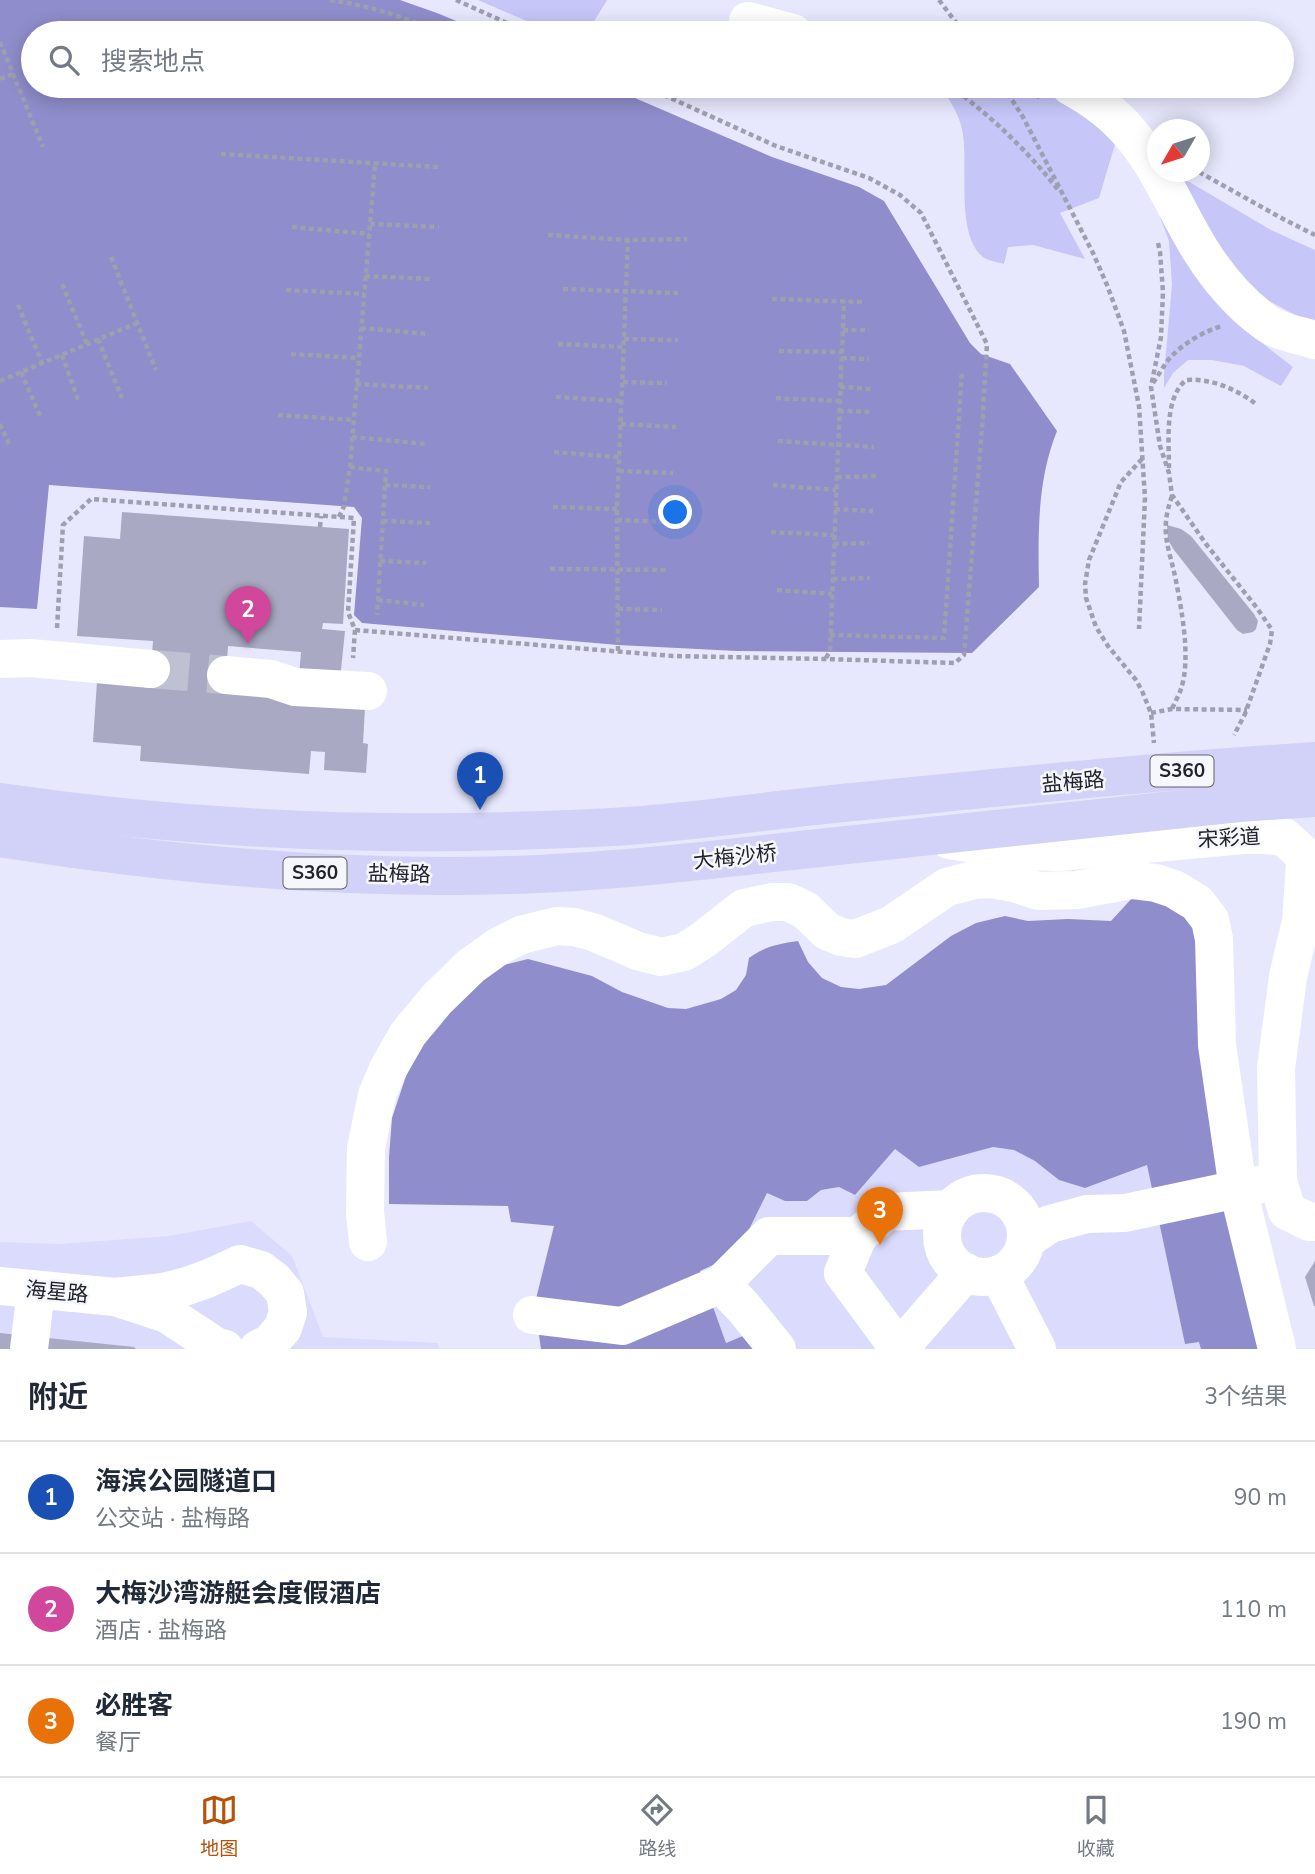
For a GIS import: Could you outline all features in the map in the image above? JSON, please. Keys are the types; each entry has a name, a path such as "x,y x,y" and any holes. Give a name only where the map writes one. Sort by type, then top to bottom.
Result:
{"main road":[{"name":"盐梅路","path":"832,804 1315,761"},
{"name":"盐梅路","path":"837,847 1239,803 1315,798"},
{"name":"盐梅路","path":"0,802 74,813 292,830 412,834 628,826"},
{"name":"大梅沙桥","path":"628,826 832,804"},
{"name":"盐梅路","path":"0,838 173,862 293,872 510,875 632,868"},
{"name":"大梅沙桥","path":"632,868 837,847"}],"street":[{"path":"1076,98 1098,104 1129,132 1161,177 1217,275 1237,297 1267,324 1315,340"},
{"path":"0,659 31,658 151,669"},
{"path":"226,675 271,679 295,687 359,691"},
{"name":"宋彩道","path":"927,837 1017,851 1058,852 1243,835 1284,837 1296,846 1303,854 1305,864 1301,921 1288,977 1276,1068 1278,1181 1287,1212 1315,1222"},
{"path":"368,1242 364,1187 366,1148 377,1095 408,1034 437,999 471,966 521,934 557,926 574,927 661,957 684,952 744,908 772,902 788,902 805,910 827,931 855,939 891,925 947,887 974,880 1014,883 1038,891 1077,890 1131,880 1156,883 1174,889 1197,903 1210,920 1214,939 1217,1045 1238,1189 1278,1349"},
{"path":"1027,1239 1051,1224 1087,1214 1125,1213 1278,1181"},
{"path":"951,1209 886,1212 858,1236 843,1273 899,1349 983,1274 1019,1260 1027,1239 1026,1225 1016,1208 992,1193 972,1194 951,1209 943,1226 944,1249 955,1266 983,1274 1037,1349"},
{"path":"532,1315 622,1326 721,1284 769,1236 858,1236"},
{"path":"115,1297 176,1289 240,1265 261,1270 285,1293 288,1312 283,1328 270,1343 258,1349"},
{"path":"721,1284 778,1349"},
{"path":"18,1288 29,1349"},
{"name":"海星路","path":"18,1288 115,1297"},
{"path":"115,1297 167,1314 217,1347 225,1349"}],"path":[{"path":"330,0 413,21"},
{"path":"457,0 503,21"},
{"path":"939,0 955,21"},
{"path":"0,42 21,93"},
{"path":"0,79 13,74"},
{"path":"23,98 43,147"},
{"path":"355,630 673,656 955,663 964,655 987,344 921,213 901,195 869,178 776,146 670,98"},
{"path":"967,98 1026,153 1066,200"},
{"path":"1011,98 1093,253 1124,331 1139,406 1142,458 1144,498 1139,629"},
{"path":"221,154 438,167"},
{"path":"339,517 344,506 350,467 375,164"},
{"path":"1210,178 1315,235"},
{"path":"370,224 439,227"},
{"path":"292,227 369,234"},
{"path":"548,235 628,240 687,239"},
{"path":"1156,239 1160,252 1163,292 1161,337 1151,387 1160,446 1169,473"},
{"path":"618,651 617,509 628,240"},
{"path":"111,257 156,370"},
{"path":"365,276 432,279"},
{"path":"62,284 87,344"},
{"path":"563,289 678,293"},
{"path":"286,290 364,293"},
{"path":"772,299 863,302"},
{"path":"825,659 830,651 844,301"},
{"path":"18,305 42,363"},
{"path":"1151,387 1170,357 1215,328 1241,321 1267,324"},
{"path":"0,381 138,323"},
{"path":"361,328 429,334"},
{"path":"843,330 869,330"},
{"path":"624,339 678,340"},
{"path":"98,340 122,398"},
{"path":"558,344 624,347"},
{"path":"779,351 869,359"},
{"path":"291,354 359,358"},
{"path":"62,355 78,400"},
{"path":"21,372 41,418"},
{"path":"830,635 944,638 962,372"},
{"path":"1172,709 1182,688 1186,664 1176,581 1165,537 1167,510 1172,495 1169,436 1172,400 1175,391 1186,380 1205,380 1222,385 1256,404"},
{"path":"623,382 667,383"},
{"path":"356,384 428,388"},
{"path":"840,387 872,389"},
{"path":"556,397 622,401"},
{"path":"776,398 840,401"},
{"path":"839,411 872,412"},
{"path":"278,415 353,420"},
{"path":"0,424 9,444"},
{"path":"621,424 676,427"},
{"path":"352,437 426,444"},
{"path":"778,441 874,447"},
{"path":"554,452 620,457"},
{"path":"1142,458 1121,482 1089,560 1085,584 1088,605 1096,627 1136,680 1151,713 1154,744 1167,742"},
{"path":"350,467 386,471 377,615"},
{"path":"619,471 673,473"},
{"path":"837,477 878,476"},
{"path":"385,485 430,487"},
{"path":"773,485 836,490"},
{"path":"1172,495 1272,630 1270,644 1247,710 1234,734 1247,734"},
{"path":"55,660 63,525 91,499 354,518 348,612 355,630 359,691"},
{"path":"553,507 617,509"},
{"path":"835,509 873,511"},
{"path":"320,527 321,516"},
{"path":"617,520 671,522"},
{"path":"383,521 430,523"},
{"path":"771,532 834,535"},
{"path":"834,544 869,543"},
{"path":"380,561 426,563"},
{"path":"550,569 668,570"},
{"path":"833,579 870,578"},
{"path":"777,590 832,594"},
{"path":"377,600 424,605"},
{"path":"618,609 662,610"},
{"path":"1151,713 1172,709 1247,710"}],"shaded area":[{"path":"0,0 400,0 437,13 456,21 21,21 21,98 635,98 772,157 859,187 884,201 970,343 981,354 1010,364 1057,431 1042,488 1039,587 972,653 737,651 618,645 362,623 354,615 362,518 354,507 49,485 37,609 0,607"},
{"path":"478,0 607,0 594,21 526,21"},
{"path":"948,98 1061,98 1115,130 1116,141 1099,198 1060,213 1085,259 1033,245 1008,247 1004,264 983,257 974,246 968,231 965,213 964,140 955,110"},
{"path":"1179,182 1189,182 1271,230 1315,250 1315,322 1301,318 1243,287"},
{"path":"1153,198 1262,343 1293,367 1281,386 1244,366 1212,360 1188,360 1173,373 1164,388 1172,284 1169,241"},
{"path":"1134,896 1189,908 1274,1349 1201,1349 1199,1342 1185,1344 1147,1165 1085,1188 1059,1180 1035,1161 1014,1150 993,1147 919,1167 895,1149 855,1195 839,1187 821,1190 807,1201 785,1201 767,1193 737,1254 700,1271 726,1343 762,1328 778,1349 541,1349 532,1315 554,1226 511,1222 508,1206 389,1204 392,1118 408,1070 438,1021 496,967 528,959 592,976 622,992 668,1008 686,1009 721,999 736,990 746,975 749,958 778,945 798,941 808,962 822,978 841,987 859,989 886,985 951,936 976,923 1005,916 1028,921 1111,921"},
{"path":"993,1147 1014,1150 1035,1161 1059,1180 1085,1188 1147,1165 1185,1343 1200,1342 1201,1349 778,1349 762,1329 726,1343 700,1271 737,1254 767,1193 785,1201 807,1201 821,1190 839,1187 855,1195 895,1149 919,1167"},
{"path":"251,1221 292,1256 323,1337 438,1343 439,1349 0,1349 0,1242 59,1244 169,1236"}],"building":[{"path":"122,512 349,529 343,624 323,623 322,629 345,631 340,680 299,677 301,652 228,646 225,691 365,708 363,743 368,744 366,773 324,770 325,752 311,751 309,774 140,761 141,746 93,742 97,681 150,685 153,641 77,636 84,536 120,539"},
{"path":"1167,525 1181,529 1191,536 1254,614 1258,621 1253,632 1243,634 1237,630 1174,550 1168,540"},
{"path":"1315,1261 1315,1306 1314,1306 1305,1277"},
{"path":"0,1333 134,1347 136,1349 0,1349"}],"tunnel":[{"path":"151,669 226,675"}],"place":[{"name":"大梅沙湾游艇会度假酒店","path":"248,644"},
{"name":"海滨公园隧道口","path":"480,810"},
{"name":"必胜客","path":"880,1245"}]}
